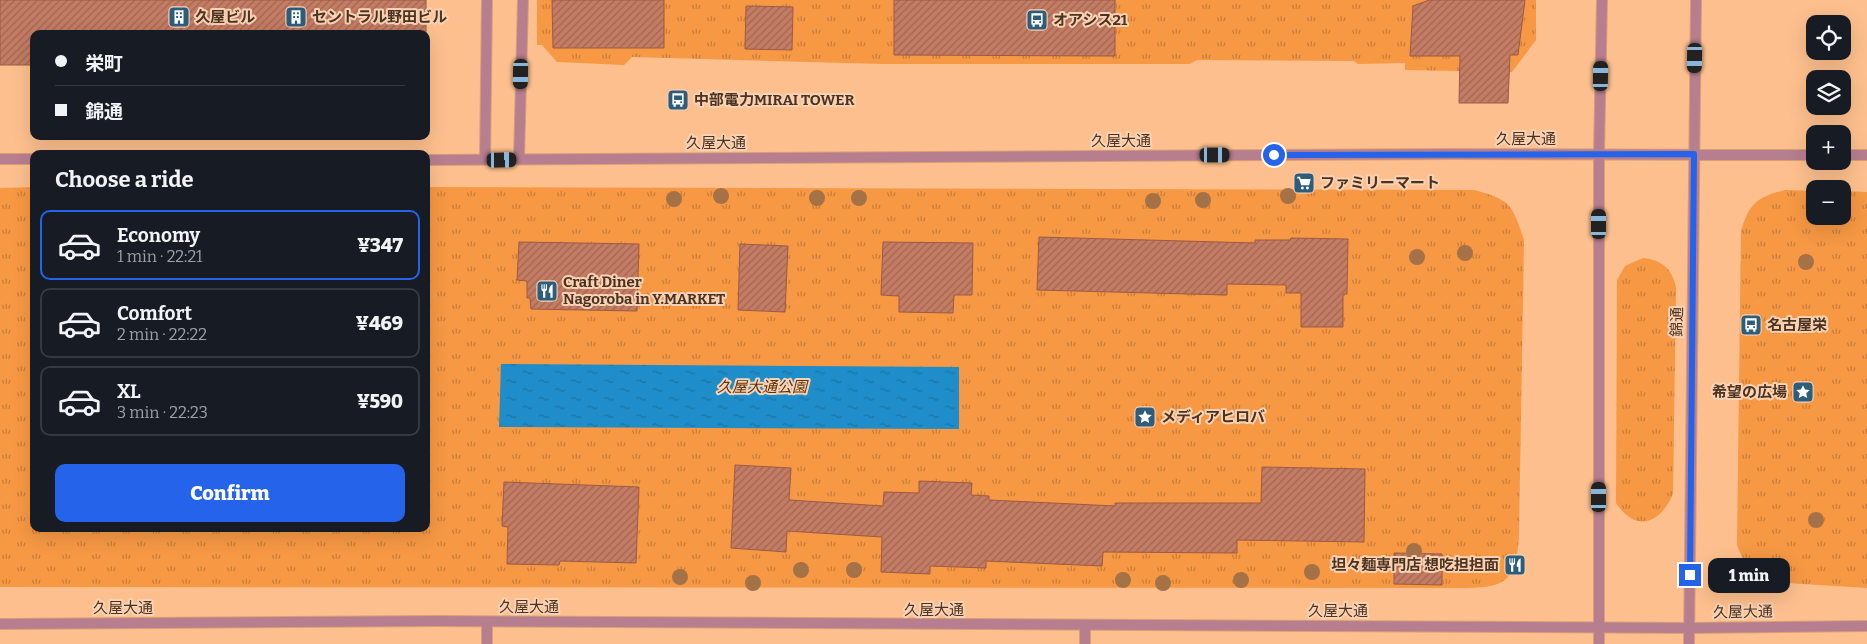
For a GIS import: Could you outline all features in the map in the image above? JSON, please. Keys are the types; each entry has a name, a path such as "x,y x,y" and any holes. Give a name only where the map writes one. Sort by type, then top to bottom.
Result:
{"street":[{"path":"485,160 487,0"},
{"path":"519,159 523,0"},
{"path":"1599,644 1599,153 1602,0"},
{"name":"錦通","path":"1689,644 1696,0"},
{"name":"久屋大通","path":"430,160 1599,153 1806,154"},
{"path":"1851,155 1867,155"},
{"path":"0,159 30,159"},
{"path":"487,622 487,644"},
{"name":"久屋大通","path":"0,624 487,622 1086,626 1599,626 1690,628 1867,626"},
{"path":"1086,626 1086,644"}],"green space":[{"name":"オアシス21","path":"537,0 1536,0 1536,40 1512,72 1405,70 1405,63 1358,64 1354,61 1197,60 1190,64 882,64 632,57 624,65 557,62 542,45 537,45"},
{"name":"久屋大通公園","path":"30,187 30,532 430,532 430,187 1474,190 1496,197 1508,205 1513,211 1524,240 1519,533 1515,564 1504,581 1495,585 1470,588 0,587 0,188"},
{"name":"希望の広場","path":"1785,190 1806,191 1806,225 1851,225 1851,191 1867,192 1867,588 1768,582 1752,572 1737,545 1741,231 1751,208 1767,196"},
{"path":"1643,258 1656,261 1665,266 1672,275 1676,287 1673,494 1668,504 1655,518 1639,521 1624,512 1616,503 1617,280 1625,266"}],"water":[{"path":"501,364 959,367 959,429 499,427"}],"building":[{"path":"0,0 426,0 426,30 30,30 30,65 0,65"},
{"path":"552,0 664,0 664,48 553,48"},
{"path":"894,0 1115,0 1115,56 894,55"},
{"path":"1429,0 1525,0 1518,55 1510,55 1508,103 1459,103 1460,56 1410,56 1413,6"},
{"path":"746,6 793,7 792,50 745,49"},
{"path":"1039,237 1255,243 1255,240 1290,240 1291,238 1348,239 1347,294 1343,294 1343,327 1301,327 1301,293 1286,293 1286,285 1227,284 1227,295 1037,290"},
{"path":"519,242 639,244 637,311 531,309 530,298 527,298 527,281 517,280"},
{"path":"883,242 973,243 972,295 954,295 953,313 899,312 899,296 881,295"},
{"path":"740,244 788,246 785,312 738,310"},
{"path":"735,465 791,468 789,500 883,506 884,492 919,493 919,481 972,483 971,495 989,496 989,500 1115,506 1115,503 1261,503 1262,467 1365,469 1364,542 1237,540 1237,553 1103,552 1102,566 986,561 986,568 930,566 930,574 881,572 882,537 787,531 786,552 731,548"},
{"path":"504,482 639,487 636,563 560,561 559,565 507,564 508,527 502,526"},
{"path":"1394,553 1442,554 1442,585 1394,584"}],"place":[{"name":"久屋ビル","path":"179,17"},
{"name":"セントラル野田ビル","path":"296,17"},
{"name":"オアシス21","path":"1037,20"},
{"name":"中部電力MIRAI TOWER","path":"678,100"},
{"name":"ファミリーマート","path":"1304,183"},
{"name":"Craft Diner Nagoroba in Y.MARKET","path":"547,291"},
{"name":"名古屋栄","path":"1751,325"},
{"name":"希望の広場","path":"1803,392"},
{"name":"メディアヒロバ","path":"1145,417"},
{"name":"坦々麺専門店 想吃担担面","path":"1515,565"}],"route":[{"path":"1274,155 1694,154 1690,575"}]}
